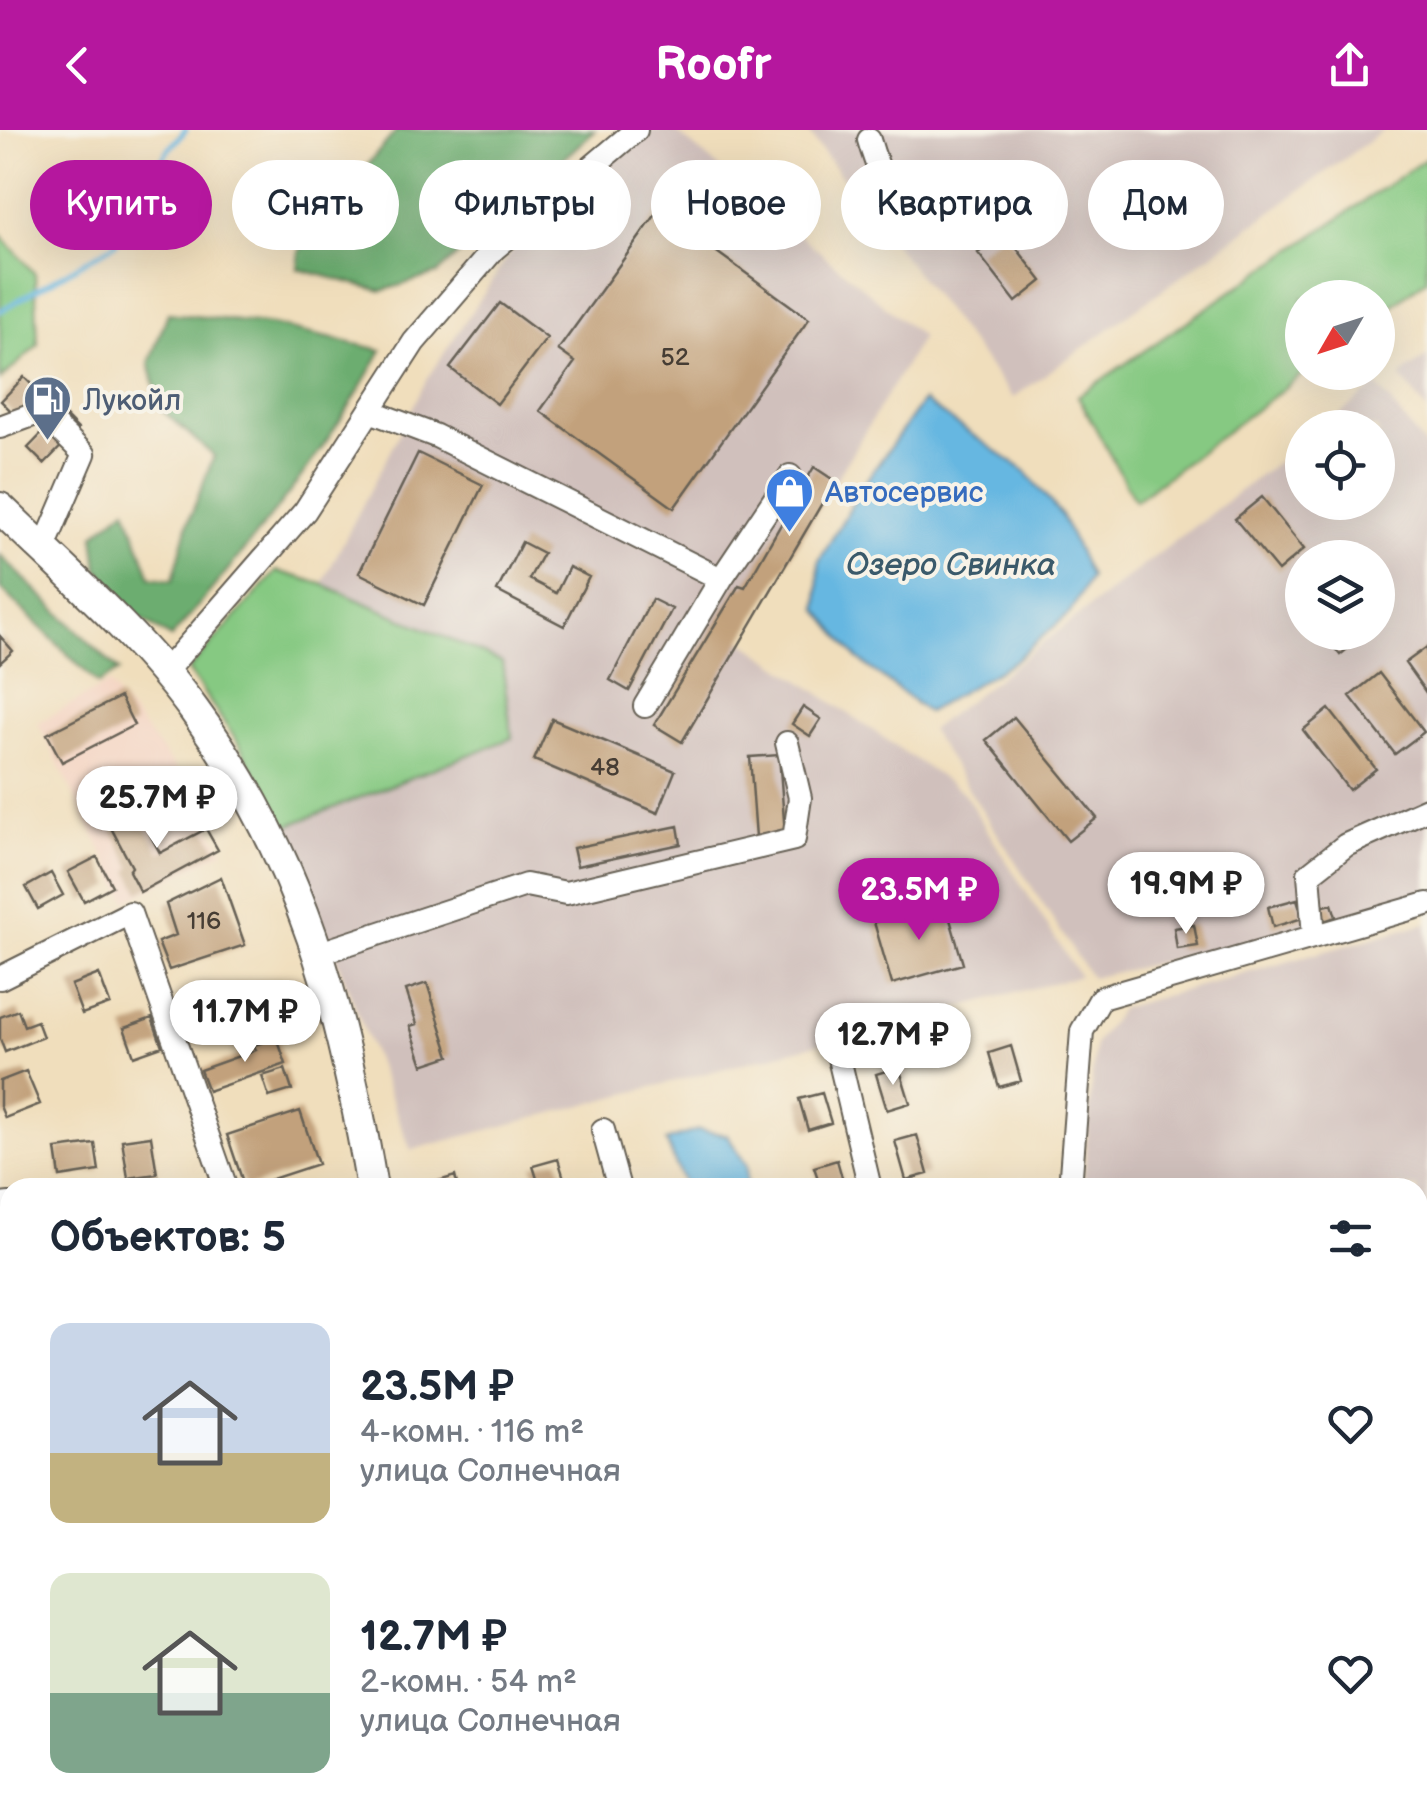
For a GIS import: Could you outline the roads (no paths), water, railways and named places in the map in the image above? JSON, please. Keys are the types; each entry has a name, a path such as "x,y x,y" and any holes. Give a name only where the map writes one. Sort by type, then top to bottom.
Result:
{"main road":[{"path":"0,508 164,673 193,708 243,787 295,885 320,953 355,1084 370,1178"}],"street":[{"path":"164,673 306,510 414,342 494,249 636,130"},
{"path":"871,133 877,160"},
{"path":"370,411 436,436 721,579"},
{"path":"0,428 40,412 84,454 43,550"},
{"path":"645,706 721,579 790,476"},
{"path":"320,953 526,886 566,893 794,838 800,798 788,744"},
{"path":"1314,936 1309,874 1346,845 1427,809"},
{"path":"1071,1178 1082,1032 1102,998 1427,904"},
{"path":"0,978 130,913 223,1178"},
{"path":"838,1054 868,1178"},
{"path":"603,1130 616,1178"}],"water":[{"name":"Озеро Свинка","path":"923,401 1025,471 1061,515 1090,577 1070,613 1014,661 927,712 857,658 818,609 819,561 864,484"},
{"path":"698,1130 727,1135 747,1166 746,1178 681,1178 666,1141"}],"waterway":[{"path":"0,311 115,244 168,150 186,130"}],"place":[{"name":"Лукойл","path":"48,442"},
{"name":"Автосервис","path":"790,534"}]}
